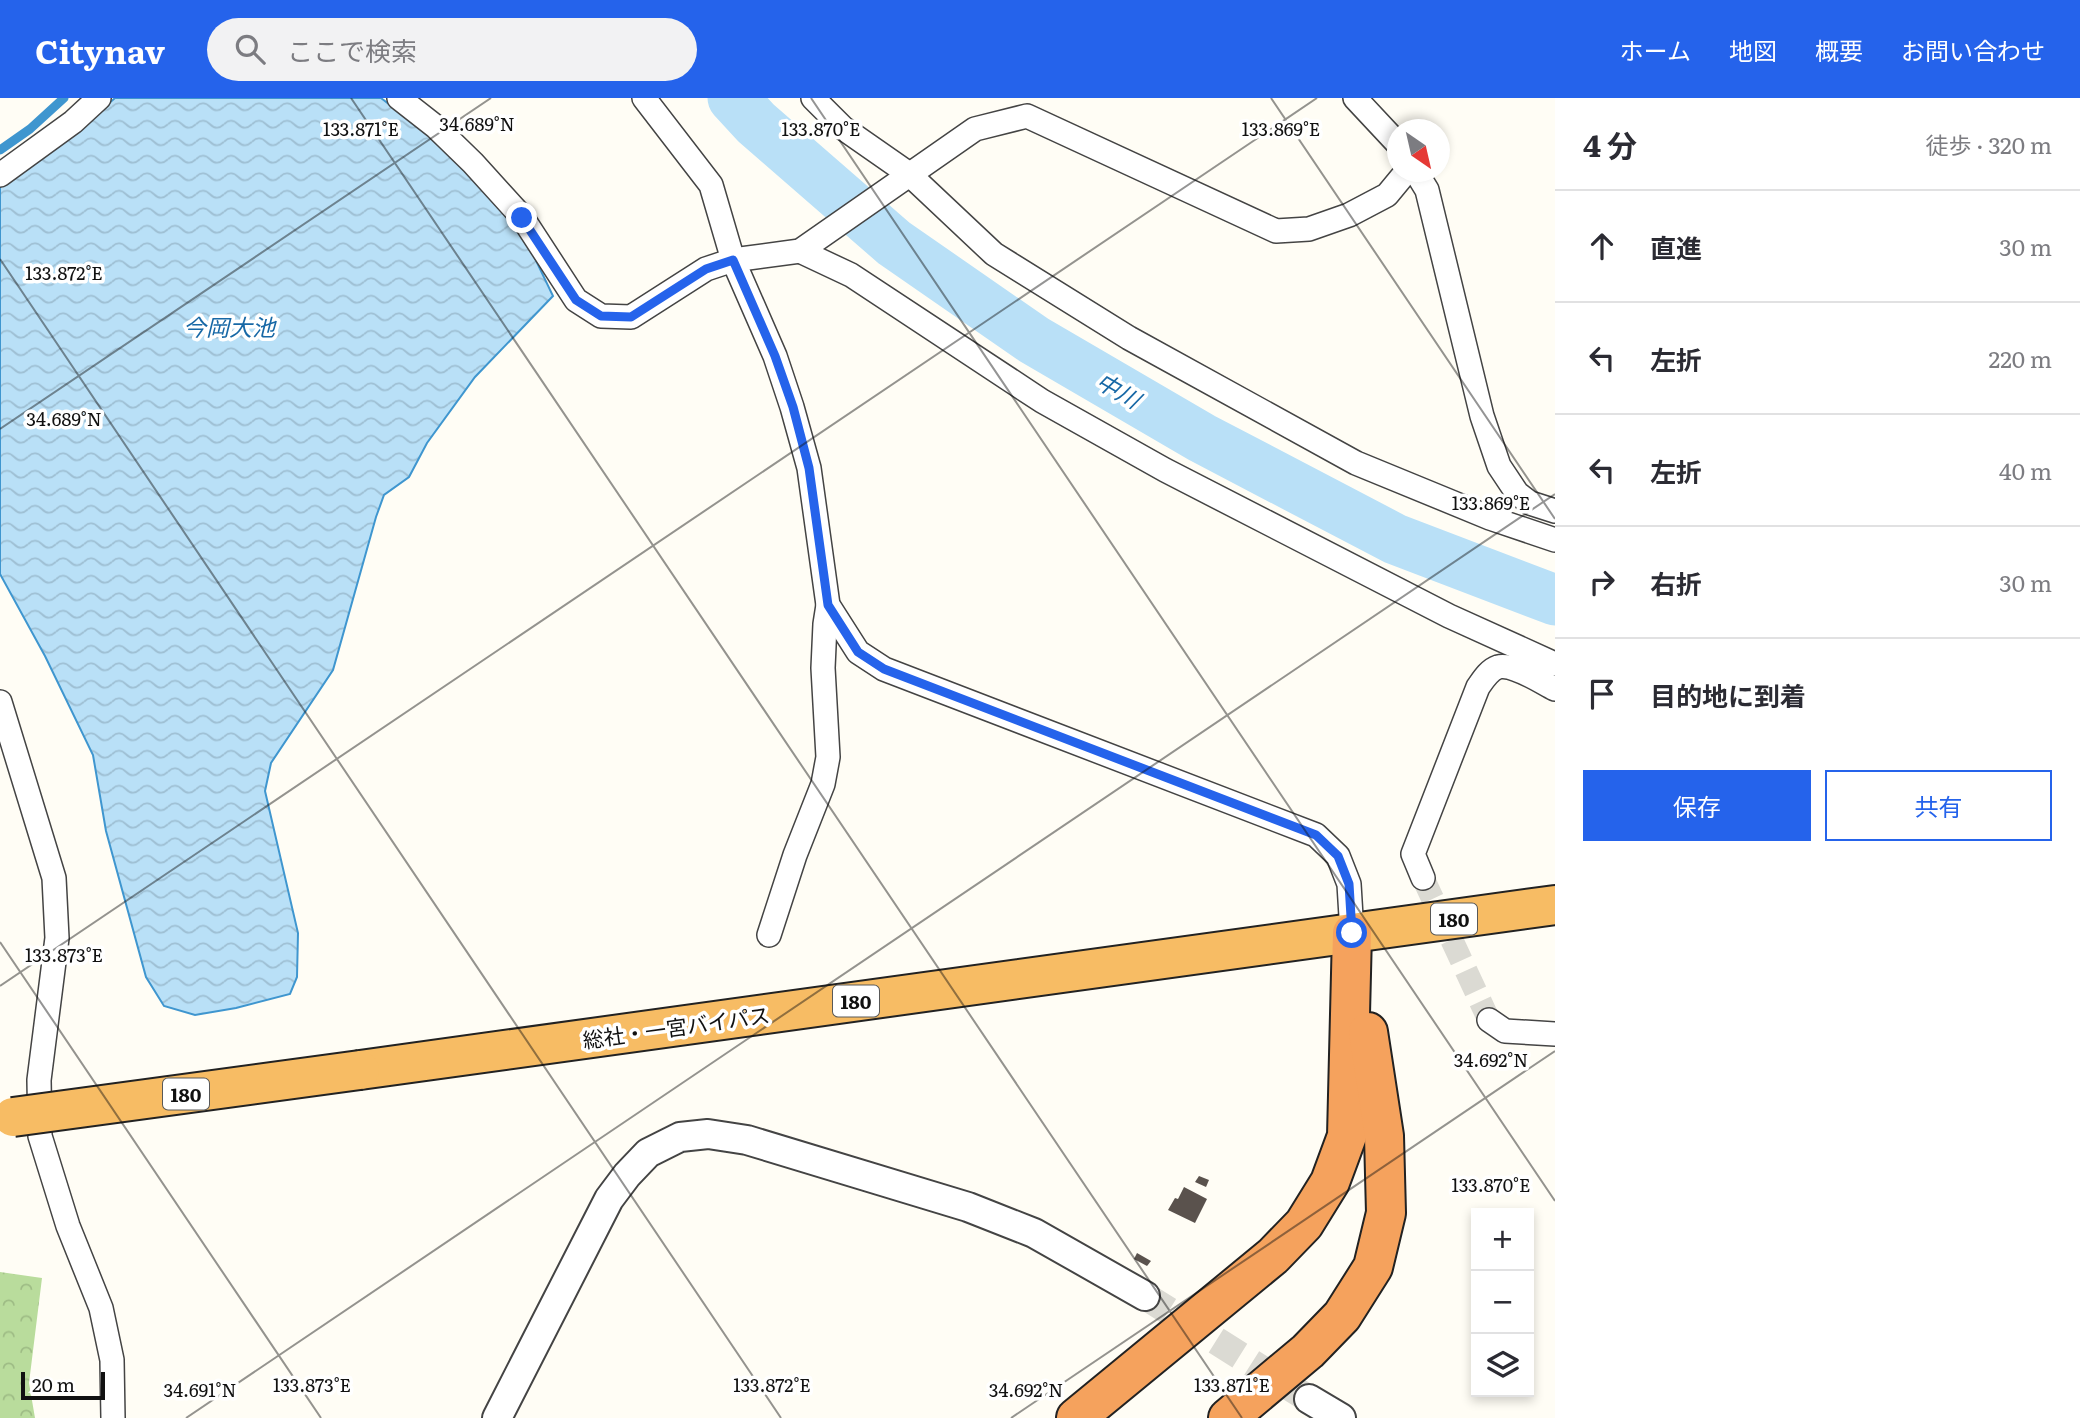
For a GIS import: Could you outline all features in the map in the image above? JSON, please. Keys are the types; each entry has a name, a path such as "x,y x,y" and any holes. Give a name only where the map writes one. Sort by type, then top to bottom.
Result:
{"highway":[{"name":"総社・一宮バイパス","path":"7,1118 1555,905"},
{"name":"総社・一宮バイパス","path":"1352,933 1555,928"},
{"path":"1076,1418 1273,1256 1304,1224 1331,1182 1347,1136 1352,933"},
{"path":"1228,1418 1308,1351 1342,1316 1373,1267 1386,1213 1384,1136 1352,933"}],"street":[{"path":"0,175 73,122 99,98"},
{"path":"399,98 436,127 473,163 522,218 576,300 601,316 631,317 706,269 733,260 805,247 975,129 1027,116 1276,231 1309,229 1349,215 1387,195 1398,182"},
{"path":"644,98 711,185 733,260 775,356 793,407 809,468 828,605 823,668 828,757 823,785 795,855 769,935"},
{"path":"813,98 843,128 909,174 994,254 1129,338 1356,463 1490,518 1555,540"},
{"path":"1355,98 1387,133"},
{"path":"1422,182 1427,190 1482,416 1499,466 1517,493 1530,503 1555,511"},
{"path":"805,247 1042,401 1165,470 1449,616 1555,664"},
{"path":"828,605 858,652 884,669 1316,835 1338,856 1349,884 1352,933"},
{"path":"1423,878 1413,854 1478,687 1486,675 1496,668 1509,666 1555,689"},
{"path":"0,702 54,878 57,938 39,1080 40,1136 68,1226 101,1308 112,1360 113,1418"},
{"path":"1489,1020 1505,1031 1555,1034"},
{"path":"497,1418 609,1199 627,1175 649,1153 680,1138 708,1134 747,1140 968,1207 1034,1233 1145,1296"},
{"path":"1310,1399 1341,1418"}],"green space":[{"path":"0,1272 42,1278 29,1383 35,1418 0,1418"}],"water":[{"name":"今岡大池","path":"115,98 381,98 431,137 499,203 530,248 553,296 475,377 427,443 409,477 384,495 333,670 271,763 265,791 298,933 297,977 290,994 195,1015 164,1006 146,977 106,831 93,755 45,656 0,574 0,187 76,132"}],"building":[{"path":"1199,1176 1209,1180 1206,1187 1195,1182"},
{"path":"1184,1187 1207,1199 1195,1223 1168,1210"},
{"path":"1137,1253 1151,1261 1147,1266 1134,1259"}],"waterway":[{"path":"0,150 30,129 64,98"},
{"name":"中川","path":"733,98 756,123 894,243 1034,340 1202,438 1395,539 1555,600"}],"tunnel":[{"path":"1423,878 1489,1020"},
{"path":"1145,1296 1309,1399"}],"route":[{"path":"522,218 576,300 601,316 631,317 706,269 733,260 775,356 793,407 809,468 828,605 858,652 884,669 1316,835 1338,856 1349,884 1352,933"}]}
